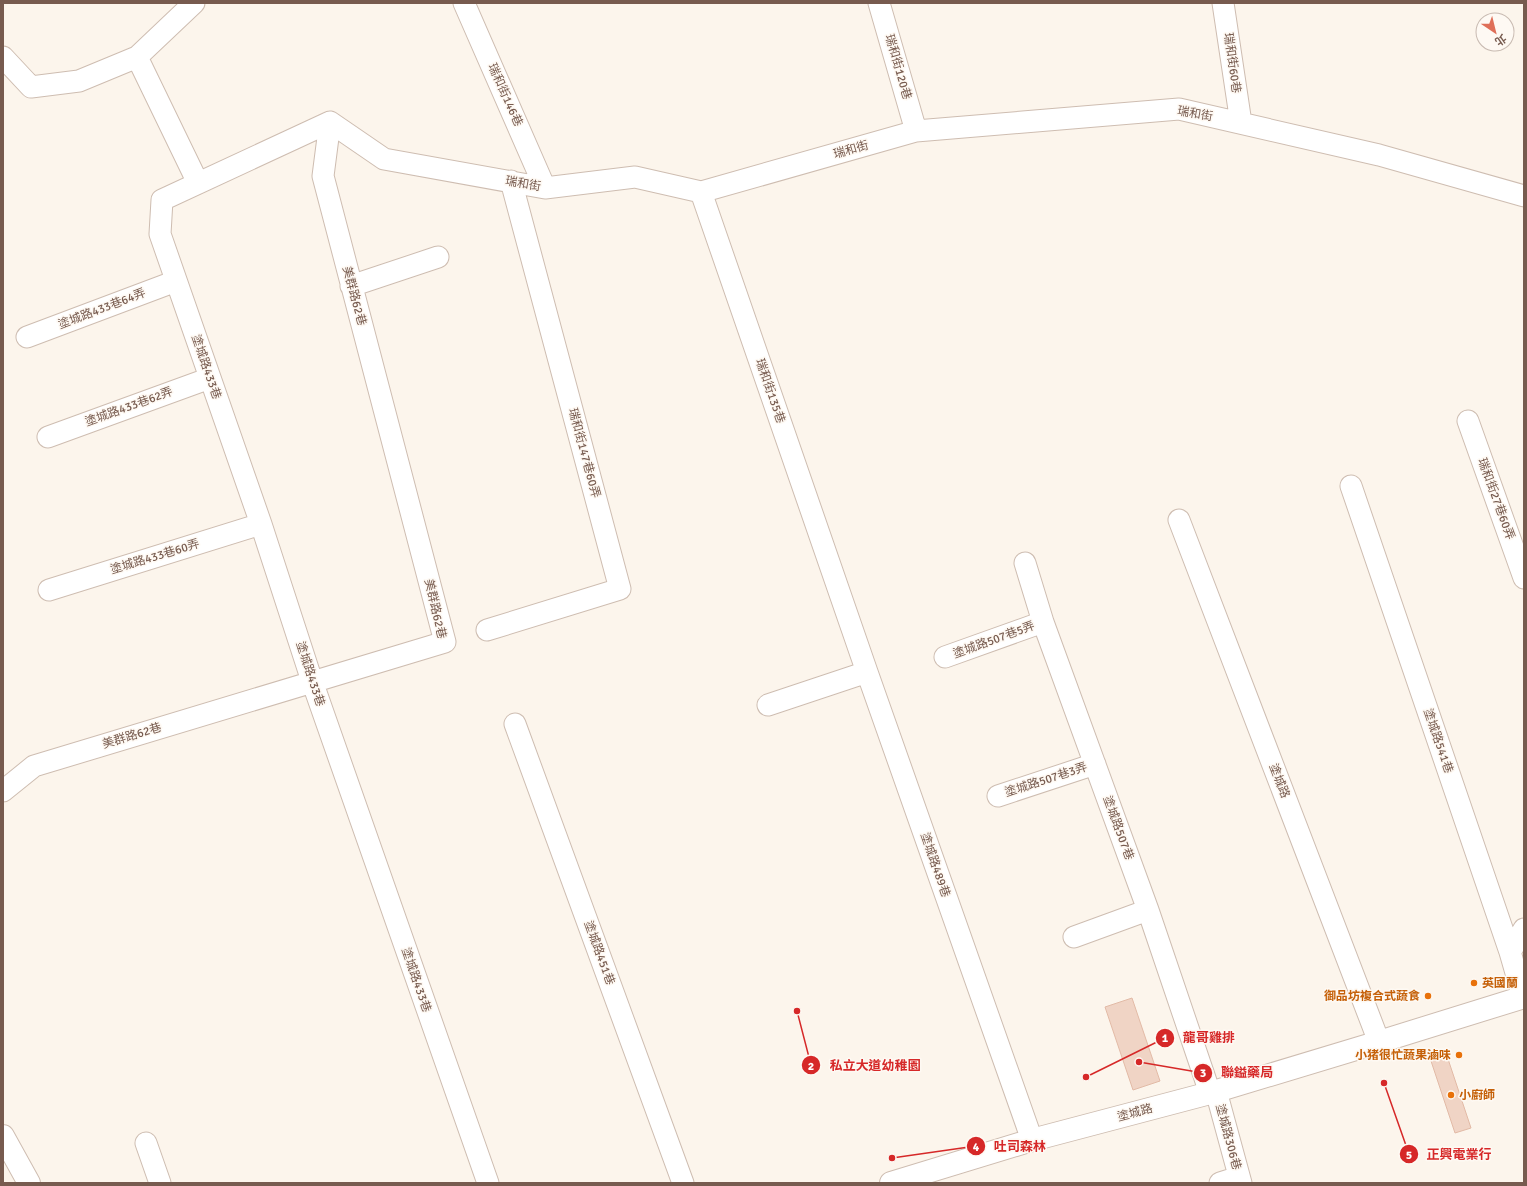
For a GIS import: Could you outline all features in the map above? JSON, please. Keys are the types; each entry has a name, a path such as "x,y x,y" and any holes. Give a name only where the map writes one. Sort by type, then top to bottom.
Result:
{"street":[{"name":"瑞和街146巷","path":"464,3 545,188"},
{"name":"瑞和街120巷","path":"879,3 916,132"},
{"name":"瑞和街60巷","path":"1223,3 1241,123"},
{"path":"3,57 31,87 79,81 137,58 188,5"},
{"path":"137,58 198,183 330,122"},
{"name":"瑞和街","path":"330,122 384,159 545,188 636,177 701,192 916,132 1179,109 1379,155 1524,196"},
{"name":"美群路62巷","path":"3,791 34,766 445,642 322,176 330,122"},
{"name":"瑞和街147巷60弄","path":"487,630 620,590 510,181"},
{"name":"塗城路433巷","path":"198,183 162,200 160,234 262,524 312,681 488,1183"},
{"name":"瑞和街135巷","path":"701,192 839,590"},
{"path":"351,286 438,257"},
{"name":"塗城路433巷64弄","path":"27,337 176,281"},
{"name":"塗城路433巷62弄","path":"48,437 210,378"},
{"name":"瑞和街27巷60弄","path":"1468,421 1524,578"},
{"name":"塗城路541巷","path":"1351,486 1510,952 1523,997"},
{"name":"塗城路","path":"1178,520 1379,1042"},
{"name":"塗城路433巷60弄","path":"49,590 262,524"},
{"name":"塗城路507巷","path":"1025,563 1043,622 1213,1092"},
{"name":"塗城路489巷","path":"839,590 1032,1140"},
{"name":"塗城路507巷5弄","path":"945,657 1043,622"},
{"path":"768,705 867,672"},
{"name":"塗城路451巷","path":"515,724 683,1183"},
{"name":"塗城路507巷3弄","path":"998,796 1094,764"},
{"path":"1074,937 1148,910"},
{"path":"1510,952 1524,929"},
{"name":"塗城路","path":"903,1181 1032,1140 1213,1092 1523,997"},
{"name":"塗城路306巷","path":"1213,1092 1233,1181"},
{"path":"3,1136 29,1183"},
{"path":"146,1142 160,1183"}],"building":[{"path":"1132,998 1160,1081 1133,1090 1105,1007"},
{"name":"小廚師","path":"1447,1056 1471,1128 1455,1133 1431,1061"}],"place":[{"name":"英國蘭","path":"1474,983"},
{"name":"御品坊複合式蔬食","path":"1428,996"},
{"name":"私立大道幼稚園","path":"797,1011"},
{"name":"小猪很忙蔬果滷味","path":"1459,1055"},
{"name":"聯鎰藥局","path":"1139,1062"},
{"name":"龍哥雞排","path":"1086,1077"},
{"name":"正興電業行","path":"1384,1083"},
{"name":"小廚師","path":"1451,1095"},
{"name":"吐司森林","path":"892,1158"}]}
